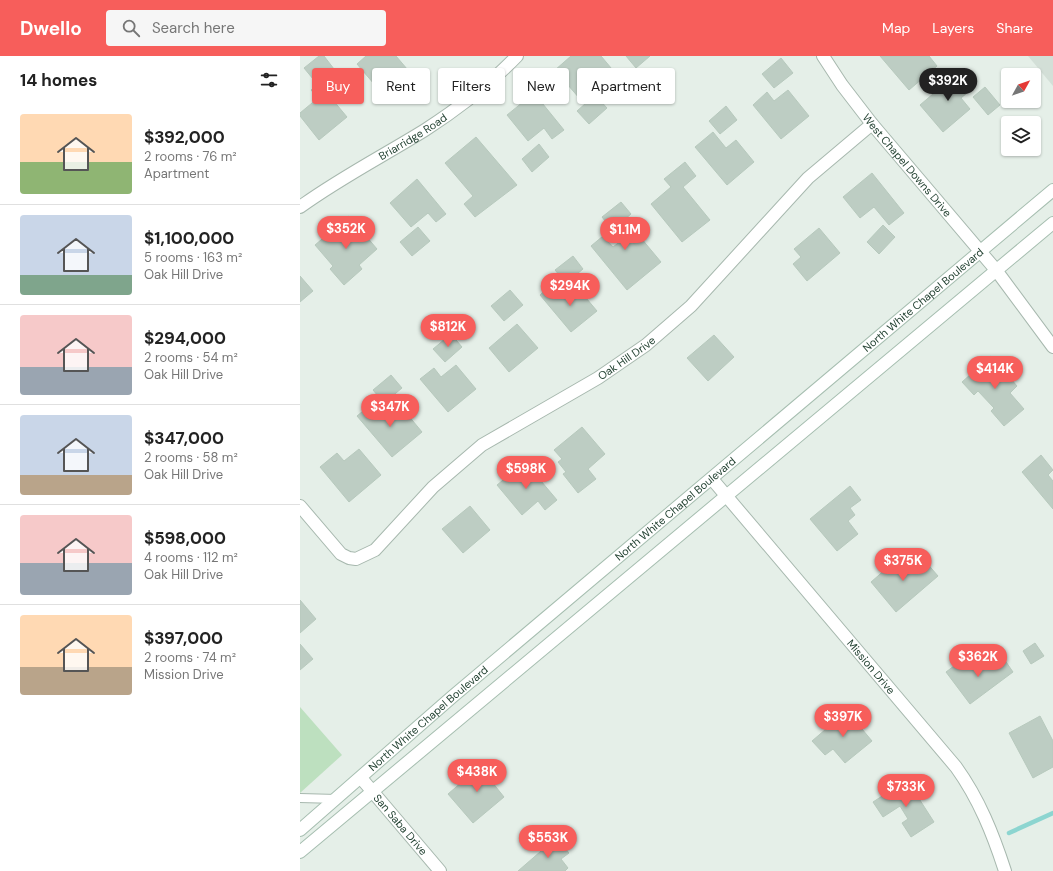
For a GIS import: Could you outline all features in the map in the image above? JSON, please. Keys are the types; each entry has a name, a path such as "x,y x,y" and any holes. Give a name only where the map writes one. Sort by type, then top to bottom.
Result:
{"street":[{"name":"Briarridge Road","path":"300,207 333,183 424,130 453,111 517,56"},
{"name":"West Chapel Downs Drive","path":"823,56 872,124 996,270 1053,347"},
{"name":"Oak Hill Drive","path":"300,506 341,554 348,558 356,559 375,550 433,487 482,445 598,378 646,344 691,306 808,178 872,124"},
{"name":"North White Chapel Boulevard","path":"300,830 362,778 452,697 1053,190"},
{"name":"North White Chapel Boulevard","path":"300,852 372,790 1053,223"},
{"name":"Mission Drive","path":"712,479 956,767 970,786 983,811 1005,871"},
{"name":"San Saba Drive","path":"362,778 440,871"}],"lane":[{"path":"300,798 338,799"}],"shaded area":[{"path":"1028,56 1053,56 1053,86 1041,72 1041,68 1038,68"}],"green space":[{"path":"300,707 342,755 300,793"}],"building":[{"path":"319,56 324,56 333,68 312,68 312,78 304,68"},
{"path":"366,56 396,56 406,68 372,68 372,82 364,72 364,68 360,68 357,64"},
{"path":"571,56 601,56 611,68 577,68 577,96 569,86 569,68 557,68"},
{"path":"626,56 650,56 636,68"},
{"path":"880,56 929,56 937,66 909,90"},
{"path":"781,58 793,73 774,88 762,74"},
{"path":"960,71 973,88 961,98 970,109 943,132 920,105"},
{"path":"985,87 1000,105 988,115 973,97"},
{"path":"788,90 809,116 781,139 753,105 767,92 774,101"},
{"path":"312,103 336,104 347,117 319,140 300,116 300,113"},
{"path":"520,104 543,104 564,130 552,139 544,128 528,141 507,115"},
{"path":"585,104 603,104 607,108 589,124 577,111"},
{"path":"726,106 737,120 720,134 709,121"},
{"path":"713,132 726,148 736,140 754,162 727,185 695,147"},
{"path":"476,137 517,185 475,217 464,204 473,196 445,163"},
{"path":"539,144 549,157 532,172 522,159"},
{"path":"685,162 696,176 683,187 710,220 682,242 651,204 671,187 664,179"},
{"path":"872,173 904,213 889,225 874,207 860,218 843,197"},
{"path":"417,179 446,214 436,222 428,213 411,227 390,203"},
{"path":"621,202 631,214 618,225 634,244 641,238 661,262 627,290 591,246 603,236 613,247 621,241 602,217"},
{"path":"349,216 377,249 359,265 362,269 344,285 330,269 333,266 315,245"},
{"path":"883,225 895,237 879,254 867,242"},
{"path":"418,227 430,241 412,256 400,242"},
{"path":"819,228 840,253 807,281 793,264 801,257 794,249"},
{"path":"573,256 583,269 566,283 555,270"},
{"path":"300,276 313,291 300,302"},
{"path":"550,286 561,299 576,286 597,311 571,332 540,295"},
{"path":"510,290 523,305 504,321 491,306"},
{"path":"517,324 538,348 509,372 489,348"},
{"path":"451,334 462,347 445,362 433,349"},
{"path":"714,335 734,357 708,381 687,358"},
{"path":"991,356 1017,386 1010,393 1024,409 1004,426 991,411 994,408 978,391 974,395 962,382"},
{"path":"456,365 476,389 448,412 420,379 434,368 441,377"},
{"path":"391,375 402,388 384,403 373,390"},
{"path":"375,401 390,420 403,409 422,432 392,457 357,416"},
{"path":"582,427 605,454 588,469 596,479 578,493 563,474 566,472 558,462 562,459 554,450"},
{"path":"359,449 381,475 349,502 320,467 337,453 344,461"},
{"path":"1041,455 1053,470 1048,475 1053,481 1053,509 1022,472"},
{"path":"525,462 557,500 545,510 538,501 522,515 497,485"},
{"path":"850,486 861,500 850,508 855,515 848,521 858,534 837,551 810,519"},
{"path":"470,506 490,530 463,553 442,529"},
{"path":"902,555 915,570 925,561 938,576 896,612 871,582"},
{"path":"300,600 316,619 300,633"},
{"path":"1035,643 1044,656 1031,664 1023,651"},
{"path":"300,644 313,659 300,670"},
{"path":"966,657 975,668 985,661 990,669 1004,659 1013,672 970,704 946,672"},
{"path":"847,711 872,741 845,763 833,749 825,755 812,741"},
{"path":"1040,716 1053,741 1053,767 1033,778 1009,733"},
{"path":"484,763 497,778 492,782 504,797 473,823 448,794"},
{"path":"907,780 934,822 911,837 902,823 908,819 900,806 883,817 873,802"},
{"path":"556,838 569,853 561,859 568,868 565,871 518,871"}],"waterway":[{"path":"1009,833 1053,813"}]}
